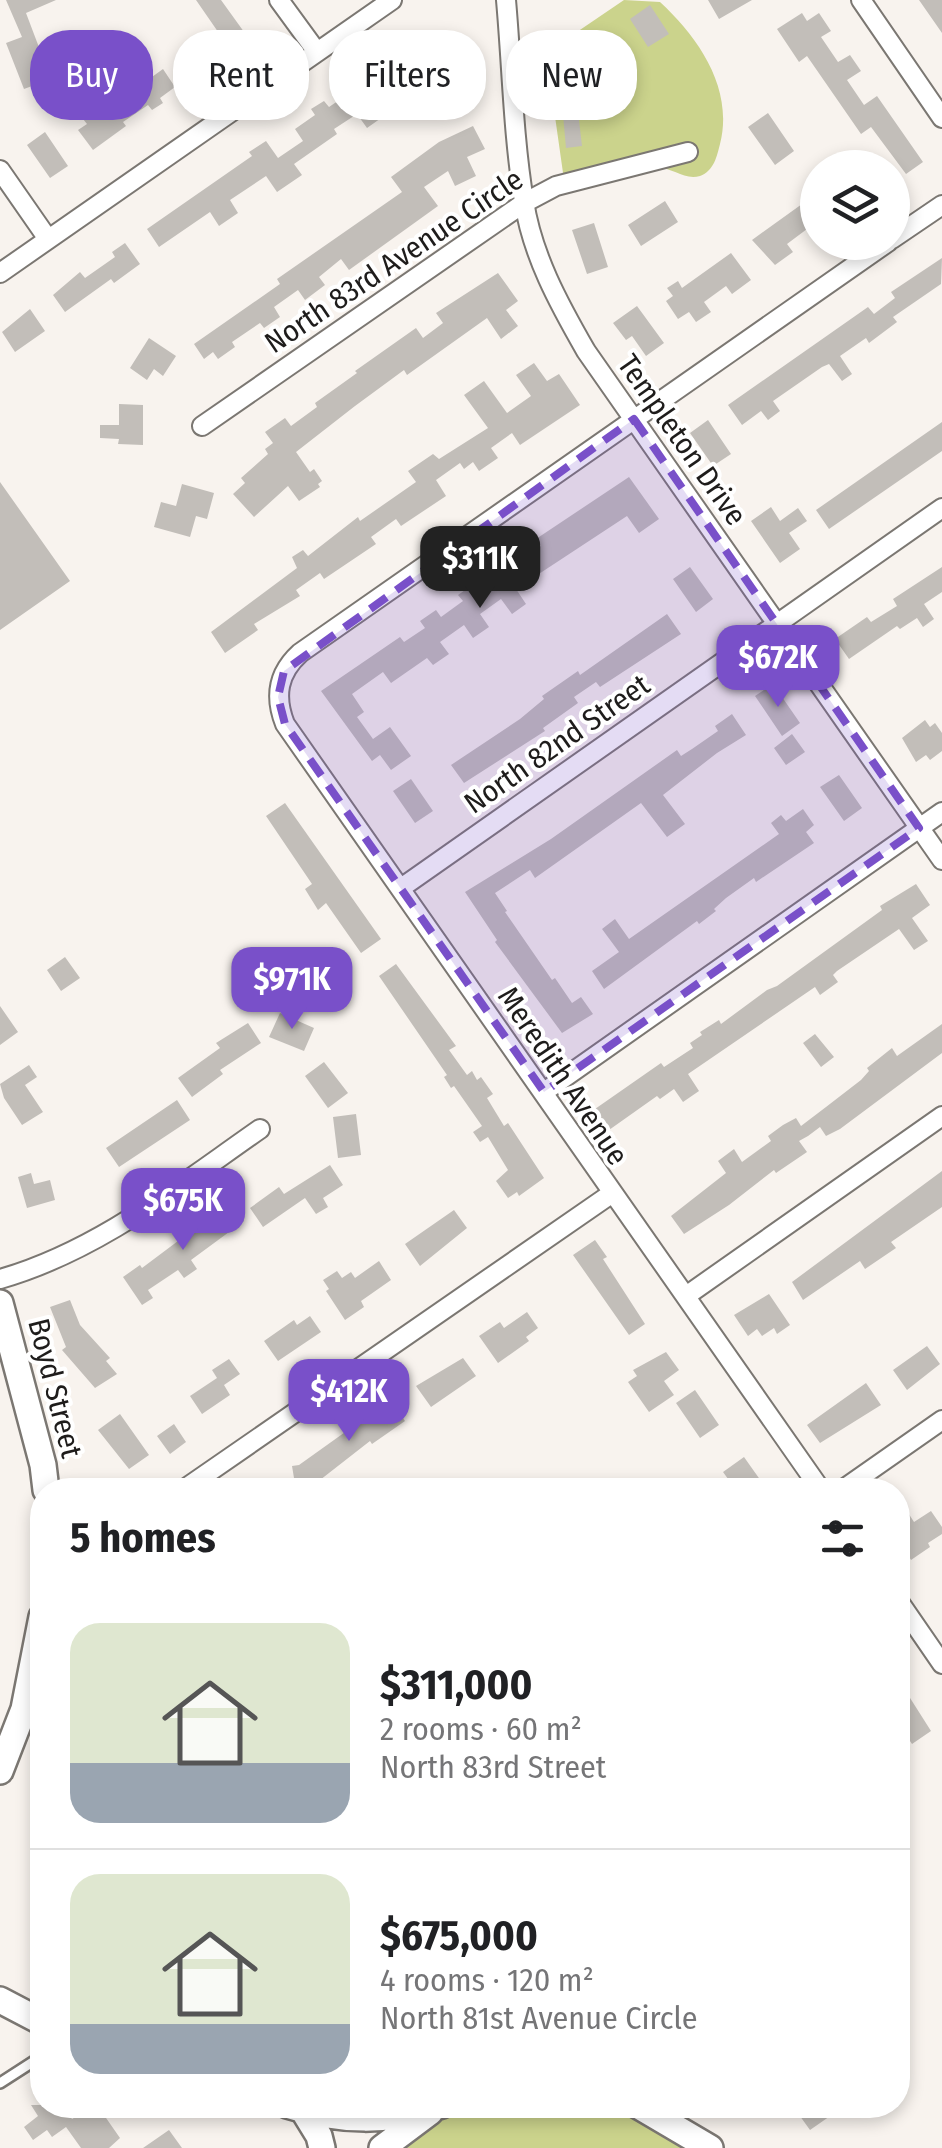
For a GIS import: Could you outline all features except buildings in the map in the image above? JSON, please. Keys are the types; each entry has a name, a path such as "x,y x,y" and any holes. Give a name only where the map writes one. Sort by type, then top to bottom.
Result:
{"street":[{"path":"278,0 317,52"},
{"path":"0,273 392,0"},
{"name":"Templeton Drive","path":"506,0 524,203 546,276 560,304 586,351 942,860"},
{"path":"861,0 942,118"},
{"name":"North 83rd Avenue Circle","path":"202,426 524,203 556,186 688,152"},
{"path":"0,170 48,239"},
{"path":"910,227 942,204"},
{"path":"634,419 863,260"},
{"name":"Meredith Avenue","path":"634,419 300,652 278,686 280,710 285,724 813,1478"},
{"name":"North 82nd Street","path":"401,888 942,508"},
{"path":"544,1092 942,812"},
{"path":"686,1296 942,1116"},
{"path":"0,1278 49,1263 96,1240 260,1129"},
{"path":"200,1478 611,1194"},
{"name":"Boyd Street","path":"0,1303 44,1478"},
{"path":"859,1478 942,1420"},
{"path":"910,1617 942,1664"},
{"path":"0,1771 24,1709 30,1678"},
{"path":"0,2000 30,2016"},
{"path":"304,2118 319,2136 322,2148"},
{"path":"337,2118 380,2118"},
{"path":"382,2148 423,2118"},
{"path":"659,2118 710,2148"}],"lane":[{"path":"0,2083 30,2064"}],"highlighted area":[{"path":"634,419 919,828 544,1092 285,724 278,697 284,671"}],"green space":[{"path":"624,0 660,2 688,32 710,66 722,104 718,153 705,174 688,177 656,168 566,194 556,120 637,120 637,30 580,30"},
{"path":"441,2118 645,2118 699,2148 397,2148"}]}
